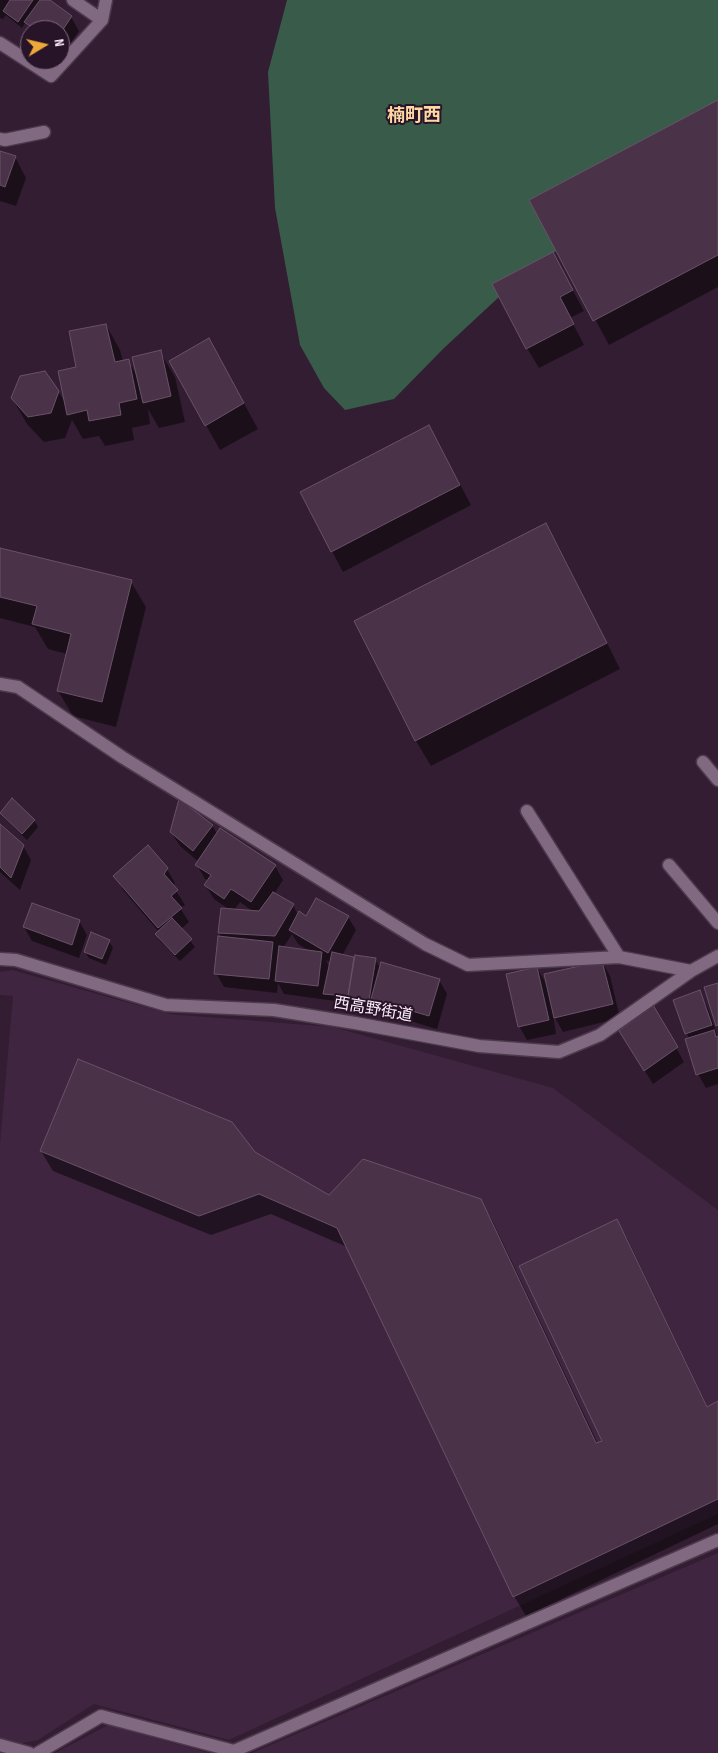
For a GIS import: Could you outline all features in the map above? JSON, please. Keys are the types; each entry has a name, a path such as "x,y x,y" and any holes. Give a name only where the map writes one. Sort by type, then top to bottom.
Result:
{"street":[{"path":"74,0 102,20"},
{"path":"0,43 51,76 102,20 106,0"},
{"path":"0,139 4,140 44,132"},
{"path":"0,684 18,688 122,757 425,944 468,965 619,957 690,972"},
{"path":"703,762 718,780"},
{"path":"527,811 619,957"},
{"path":"669,865 718,923"},
{"name":"西高野街道","path":"0,959 16,960 166,1005 274,1010 479,1046 560,1052 600,1035 690,972 718,956"},
{"path":"38,1753 101,1716 234,1751 718,1540"},
{"path":"0,1745 29,1753"}],"shaded area":[{"path":"12,970 169,1014 333,1027 553,1088 718,1210 718,1514 229,1740 94,1704 38,1740 12,1745 0,1742 0,1143 13,996 0,995 0,972"},
{"path":"718,1553 718,1753 252,1753"},
{"path":"108,1725 209,1753 55,1753"}],"green space":[{"path":"287,0 718,0 718,126 513,284 444,348 394,399 345,410 324,388 300,345 275,208 268,72"}],"building":[{"path":"10,0 33,0 18,22 3,11"},
{"path":"40,0 50,0 72,16 69,20 25,20"},
{"path":"718,100 718,255 593,321 529,200"},
{"path":"0,151 16,156 5,187 0,185"},
{"path":"553,252 573,290 560,297 574,324 526,349 492,284"},
{"path":"106,324 115,362 129,359 137,399 119,403 121,415 89,421 87,410 67,415 58,371 76,367 69,331"},
{"path":"209,338 244,403 205,426 169,361"},
{"path":"161,350 171,396 143,403 132,357"},
{"path":"45,371 59,391 51,413 28,417 11,398 20,376"},
{"path":"429,425 460,485 331,552 300,492"},
{"path":"546,523 607,643 415,741 354,621"},
{"path":"0,548 132,580 102,702 57,691 71,634 32,624 37,606 0,597"},
{"path":"12,798 35,820 22,834 0,813"},
{"path":"179,799 213,825 193,851 170,832"},
{"path":"0,824 24,845 11,878 0,867"},
{"path":"220,828 276,865 251,902 231,889 224,899 204,885 211,875 195,865"},
{"path":"148,845 168,868 164,874 178,890 171,896 182,908 158,928 113,876"},
{"path":"273,892 294,904 275,936 218,933 221,908 259,911"},
{"path":"316,898 349,916 328,953 289,930 299,911 306,916"},
{"path":"32,903 80,920 72,945 23,927"},
{"path":"172,918 192,939 175,955 155,934"},
{"path":"91,932 110,940 102,959 84,952"},
{"path":"218,936 273,942 269,979 214,974"},
{"path":"279,946 322,952 318,986 275,981"},
{"path":"332,952 354,957 348,996 323,994"},
{"path":"355,955 376,958 369,1000 348,996"},
{"path":"602,961 613,1004 554,1018 544,974"},
{"path":"381,962 440,979 429,1016 371,999"},
{"path":"537,967 549,1020 518,1027 506,974"},
{"path":"718,983 718,1025 716,1026 704,987"},
{"path":"700,990 712,1025 685,1034 673,1000"},
{"path":"653,1005 678,1047 644,1071 619,1031"},
{"path":"714,1030 716,1037 718,1036 718,1068 696,1075 685,1039"},
{"path":"78,1059 232,1122 255,1152 329,1195 363,1159 481,1199 596,1443 602,1441 519,1266 617,1219 707,1407 718,1401 718,1499 513,1597 337,1228 259,1194 199,1216 40,1151"}],"district":[{"name":"楠町西","path":"414,116"}]}
